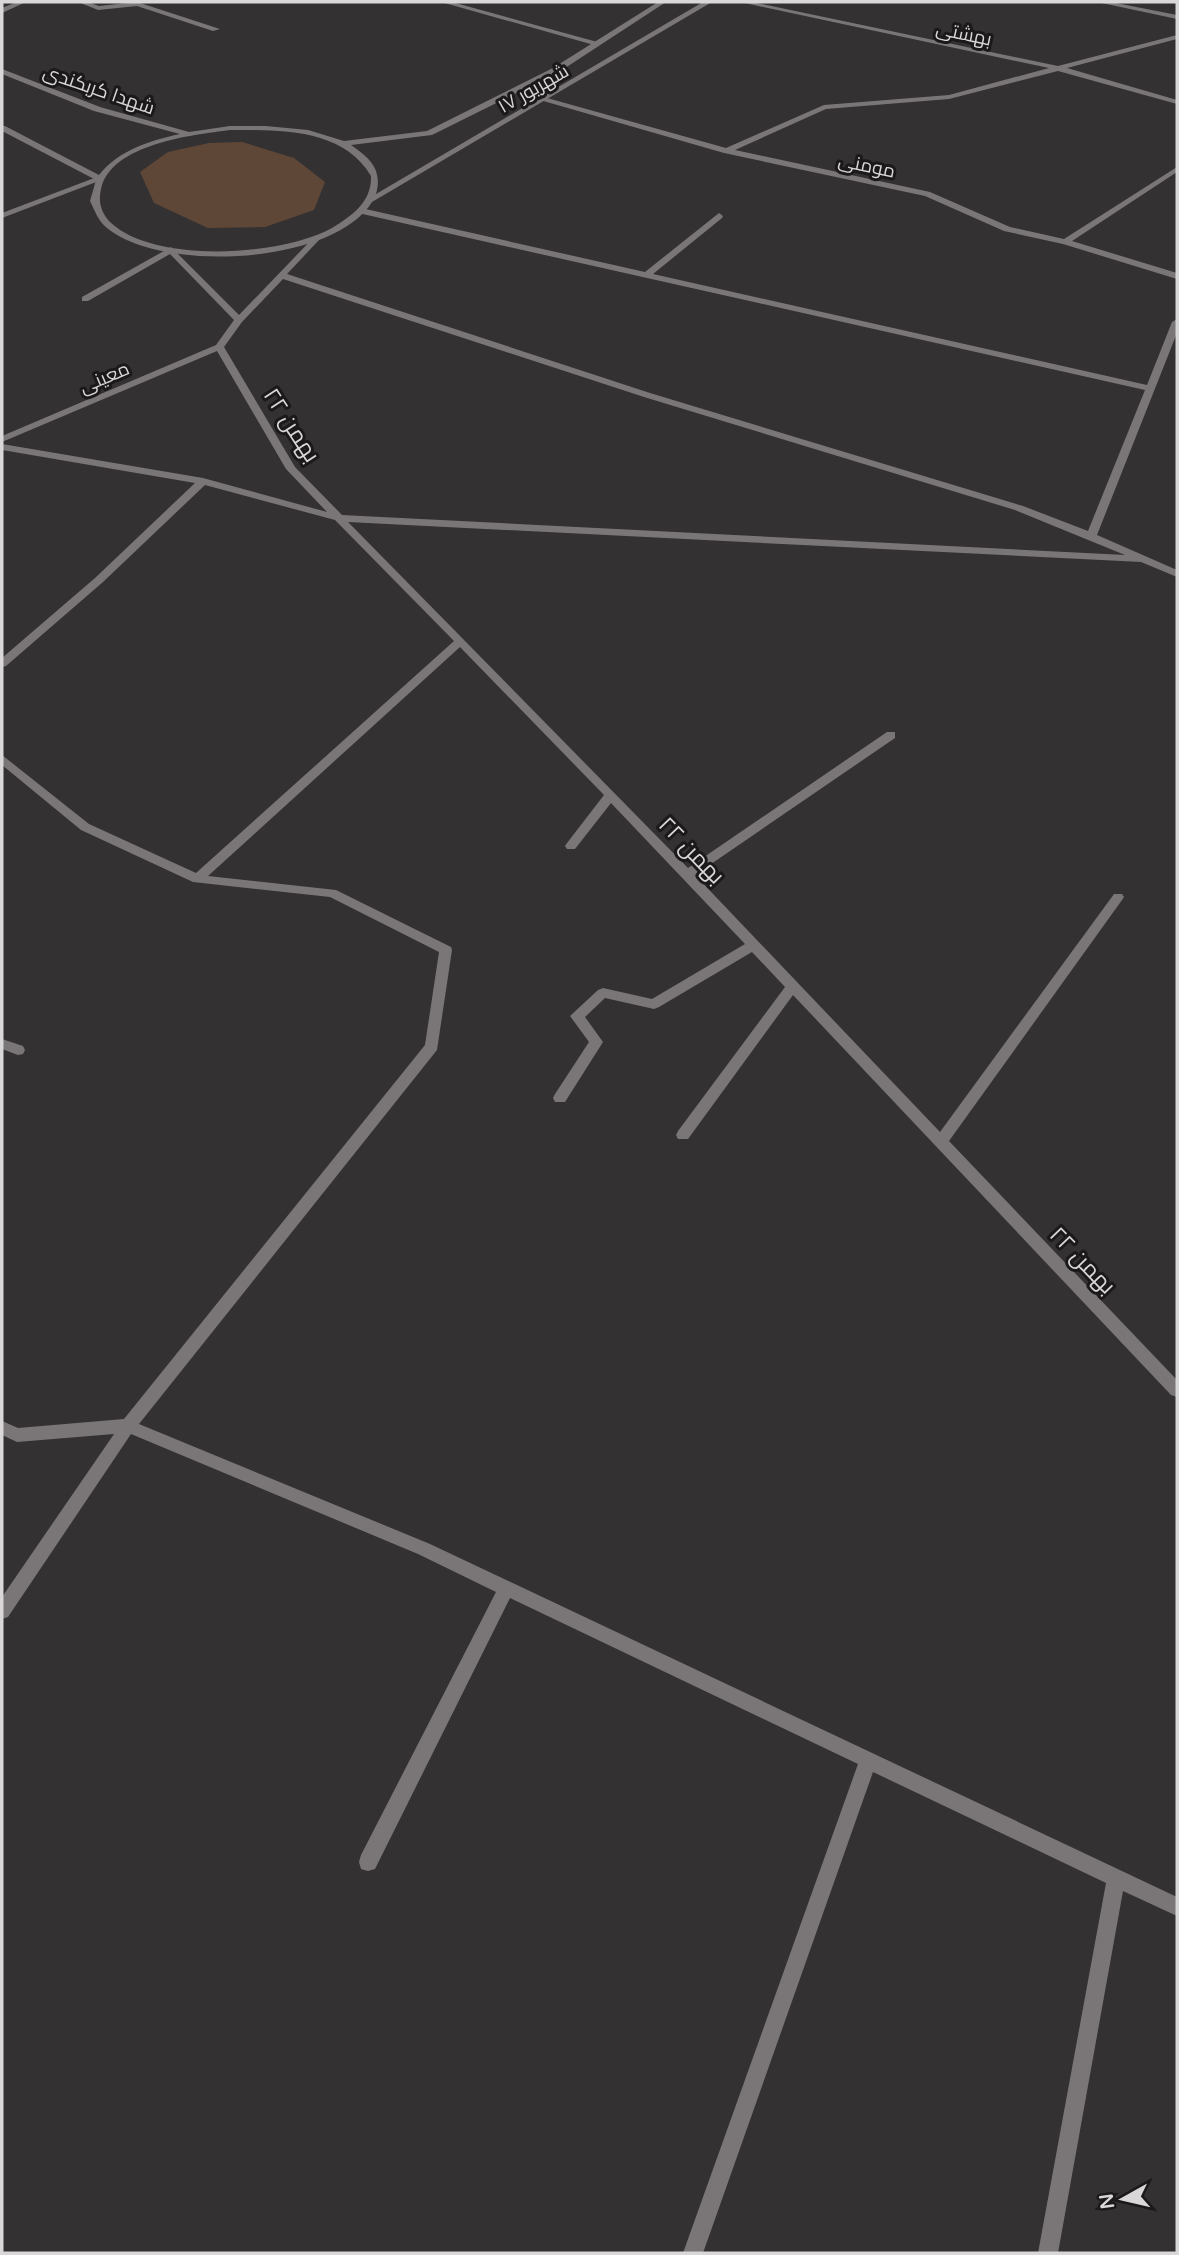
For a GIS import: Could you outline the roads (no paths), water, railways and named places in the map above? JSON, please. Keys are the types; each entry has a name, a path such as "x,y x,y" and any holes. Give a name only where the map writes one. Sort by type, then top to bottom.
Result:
{"street":[{"path":"2,11 22,2"},
{"path":"82,2 98,8 137,4 216,29"},
{"path":"445,2 597,43"},
{"name":"۱۷ شهریور","path":"343,144 429,133 556,70 662,2"},
{"name":"۱۷ شهریور","path":"316,238 351,221 372,200 708,2"},
{"name":"بهشتی","path":"743,2 1057,68 1177,102"},
{"path":"1101,2 1177,17"},
{"path":"727,151 824,107 949,97 1177,37"},
{"name":"شهدا کربکندی","path":"2,71 97,109 188,133"},
{"name":"مومنی","path":"544,100 727,151 927,194 1007,229 1065,242 1177,276"},
{"path":"2,128 100,179"},
{"path":"2,216 100,179 120,160 150,145 188,133 230,128 272,128 311,133 343,144 366,159 376,178 372,200"},
{"path":"1065,242 1177,169"},
{"path":"100,179 94,201 104,221 131,239 171,250 219,254 258,251 316,238"},
{"path":"361,211 1151,389"},
{"path":"647,275 719,216"},
{"path":"219,347 239,320 316,238"},
{"path":"85,299 171,250"},
{"path":"171,250 239,320"},
{"path":"283,276 647,395 1019,508 1091,536 1177,575"},
{"path":"1091,536 1177,322"},
{"name":"معینی","path":"2,439 219,347"},
{"name":"۲۲ بهمن","path":"219,347 291,469 611,795 1177,1390"},
{"path":"2,447 203,481 340,518 1143,559"},
{"path":"2,664 99,580 203,481"},
{"path":"197,879 460,641"},
{"path":"687,875 891,735"},
{"path":"2,759 85,827 197,879 332,893 446,950 432,1046 128,1426 2,1611"},
{"path":"571,846 611,795"},
{"path":"942,1142 1118,897"},
{"path":"560,1098 596,1042 576,1016 603,993 654,1004 754,945"},
{"path":"683,1135 793,986"},
{"path":"2,1044 18,1050"},
{"path":"2,1428 17,1435 128,1426 424,1549 1177,1908"},
{"path":"368,1862 507,1588"},
{"path":"693,2253 868,1759"},
{"path":"1048,2253 1116,1878"}]}
